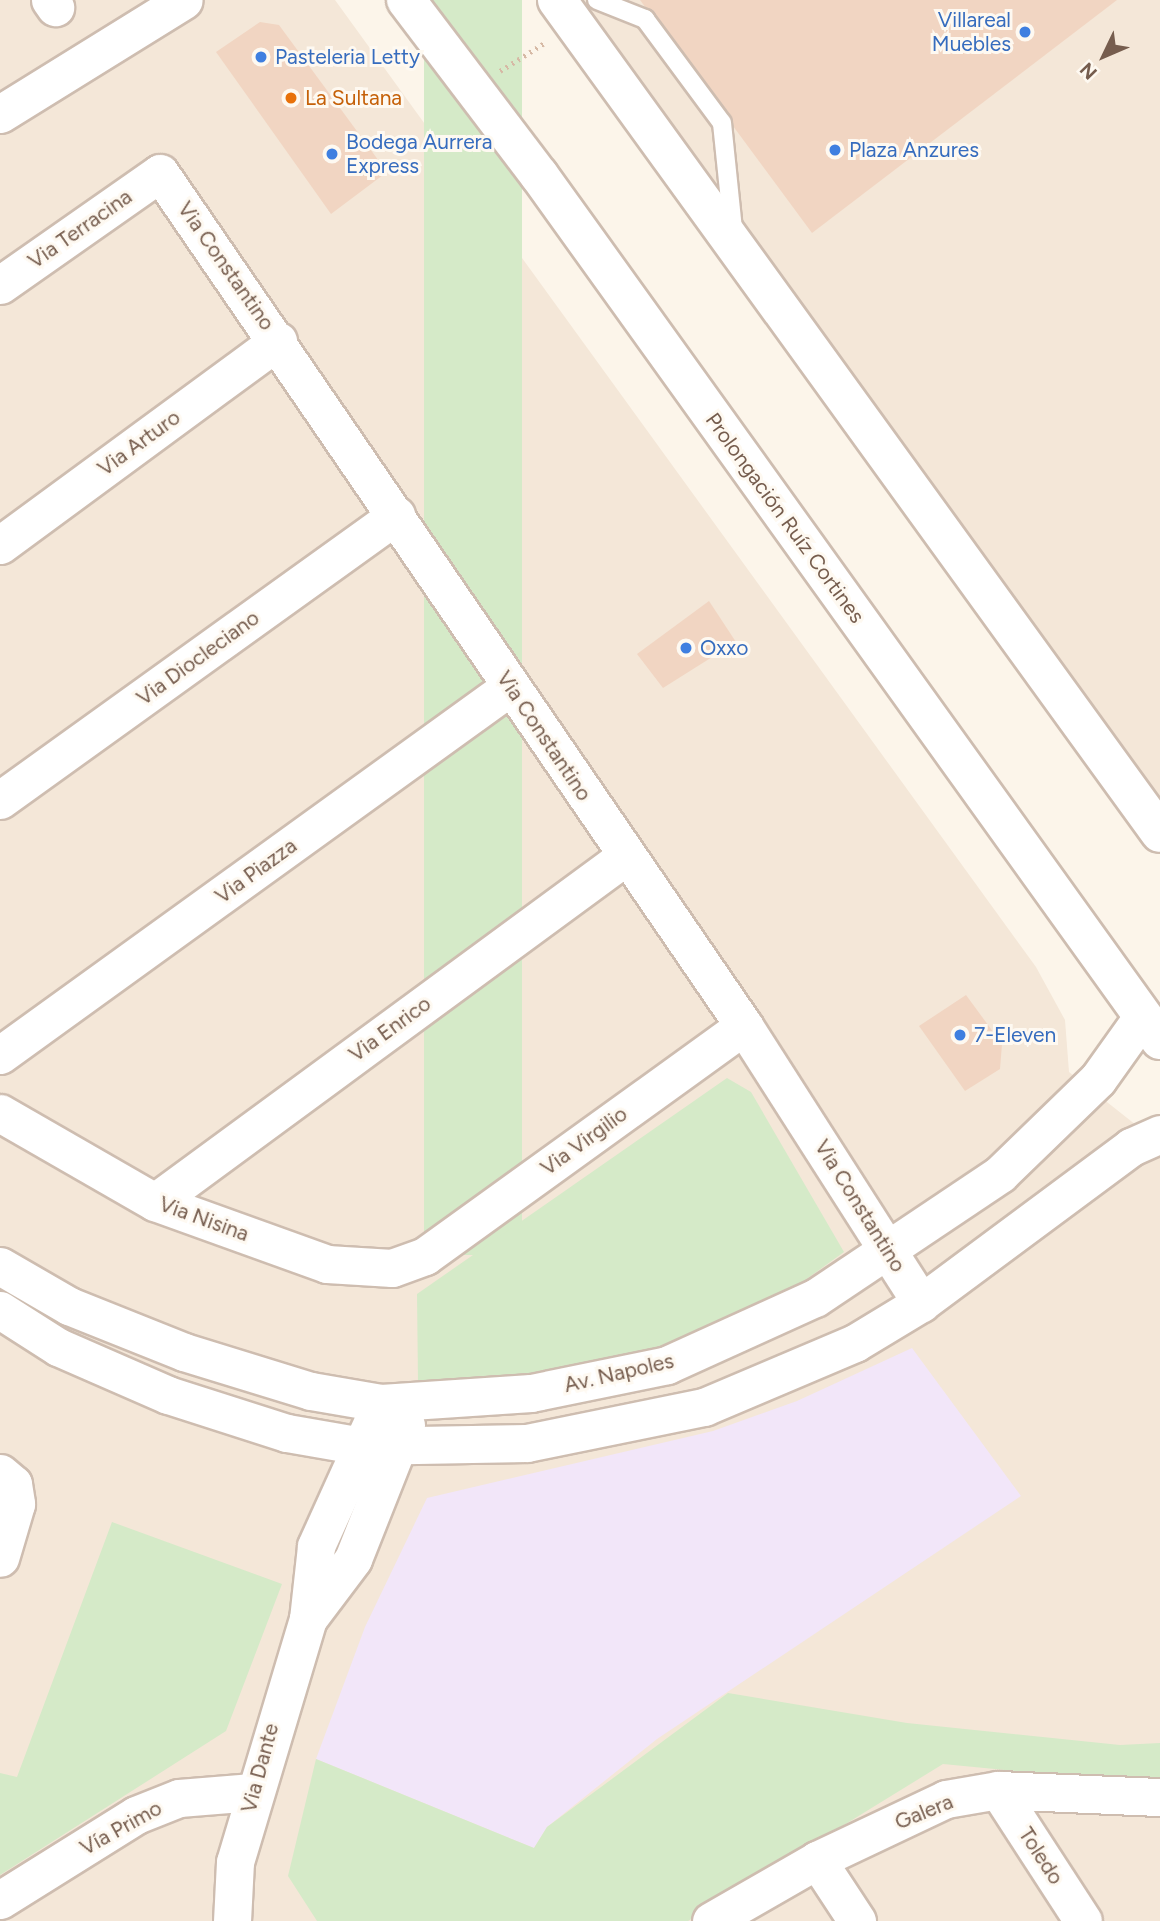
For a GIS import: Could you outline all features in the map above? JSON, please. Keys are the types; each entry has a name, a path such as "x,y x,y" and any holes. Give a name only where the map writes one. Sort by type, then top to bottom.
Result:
{"main road":[{"name":"Prolongación Ruíz Cortines","path":"406,0 1152,1028"},
{"path":"557,0 1160,833"}],"street":[{"path":"0,114 184,0"},
{"name":"Via Terracina","path":"0,285 160,173"},
{"name":"Via Constantino","path":"160,173 278,341 744,1026 921,1303"},
{"name":"Via Arturo","path":"0,545 278,341"},
{"name":"Via Diocleciano","path":"0,800 396,515"},
{"name":"Via Piazza","path":"0,1055 511,686"},
{"name":"Via Enrico","path":"155,1202 626,856"},
{"name":"Via Virgilio","path":"425,1256 744,1026"},
{"name":"Av. Napoles","path":"0,1266 69,1306 184,1352 311,1391 398,1403 531,1393 667,1365 815,1298 890,1253 1000,1174 1064,1116 1152,1028"},
{"name":"Via Nisina","path":"0,1113 155,1202 327,1264 392,1268 425,1256"},
{"path":"0,1310 58,1347 168,1395 287,1433 362,1446 527,1443 704,1407 855,1343 921,1303 1131,1147 1160,1135"},
{"path":"308,1619 316,1546 362,1446 398,1403"},
{"path":"308,1619 353,1559 398,1447 398,1403"},
{"path":"0,1558 14,1523 6,1478"},
{"name":"Via Dante","path":"232,1921 235,1862 253,1792 308,1619"},
{"name":"Galera","path":"711,1921 817,1860 946,1799 998,1790 1160,1797"},
{"name":"Toledo","path":"998,1790 1083,1921"},
{"name":"Vía Primo","path":"0,1900 136,1815 179,1798 253,1792"},
{"path":"817,1860 857,1921"}],"lane":[{"path":"597,0 645,19 722,123 737,250"}],"path":[{"path":"494,75 546,41"}],"shaded area":[{"path":"0,0 335,0 1036,967 1065,1020 1069,1072 1160,1144 1160,1921 0,1921"},
{"path":"583,0 1160,0 1160,814 768,261"},
{"path":"912,1348 1021,1496 657,1739 547,1827 534,1848 316,1759 365,1627 427,1498 713,1431 797,1401"}],"green space":[{"path":"424,0 522,0 522,1255 424,1255"},
{"path":"727,1078 751,1092 844,1252 768,1307 646,1352 518,1379 418,1383 417,1294"},
{"path":"112,1522 282,1584 226,1731 0,1875 0,1773 17,1777"},
{"path":"728,1693 907,1723 1120,1745 1160,1743 1160,1777 1099,1779 943,1764 688,1921 317,1921 288,1876 316,1759 534,1848 547,1827"}],"building":[{"name":"Plaza Anzures","path":"640,0 1117,0 812,233"},
{"path":"260,22 279,25 387,172 331,214 216,52"},
{"name":"Oxxo","path":"709,601 736,642 663,688 637,654"},
{"name":"7-Eleven","path":"966,995 1002,1044 1000,1069 965,1091 919,1026"}],"place":[{"name":"Villareal Muebles","path":"1025,32"},
{"name":"Pasteleria Letty","path":"261,57"},
{"name":"La Sultana","path":"291,98"},
{"name":"Plaza Anzures","path":"835,150"},
{"name":"Bodega Aurrera Express","path":"332,154"},
{"name":"Oxxo","path":"686,648"},
{"name":"7-Eleven","path":"960,1035"}]}
